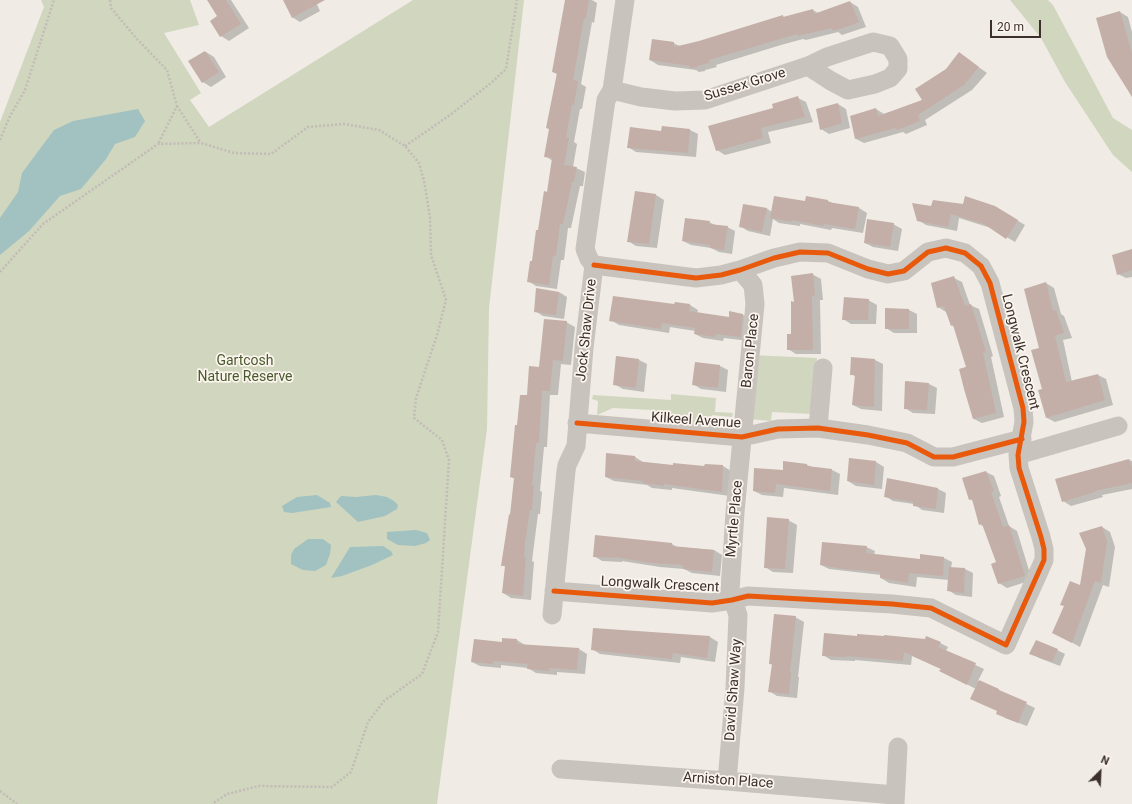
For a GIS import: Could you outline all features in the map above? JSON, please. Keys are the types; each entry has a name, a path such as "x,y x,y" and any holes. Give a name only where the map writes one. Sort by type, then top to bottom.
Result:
{"street":[{"name":"Jock Shaw Drive","path":"552,616 566,471 567,465 576,446 584,348 594,265 589,259 585,249 606,100 612,90 625,0"},
{"name":"Sussex Grove","path":"612,90 641,97 675,101 705,100 808,66"},
{"name":"Longwalk Crescent","path":"554,590 712,603 748,596 892,604 931,608 1006,644 1044,560 1044,549 1041,537 1019,468 1020,447 1024,422 1023,408 990,283 981,266 965,253 946,248 928,252 904,271 888,274 868,270 828,253 800,252 774,258 721,275 696,278 594,265"},
{"name":"Baron Place","path":"740,270 752,285 755,304 742,437"},
{"path":"818,428 823,368"},
{"name":"Kilkeel Avenue","path":"577,423 742,437 778,429 818,428 868,435 906,443 934,457 953,457 1020,447"},
{"path":"1020,447 1118,426"},
{"name":"Myrtle Place","path":"732,600 730,591 742,437"},
{"name":"David Shaw Way","path":"727,780 735,688 738,615 732,600"},
{"name":"Arniston Place","path":"561,769 727,780 895,799 898,747"}],"path":[{"path":"0,140 9,118 25,90 54,0"},
{"path":"110,0 111,8 137,39 167,70 177,106 201,142"},
{"path":"405,146 468,102 506,69 517,0"},
{"path":"0,272 44,224 158,144 177,106"},
{"path":"158,144 201,142 234,153 271,154 308,127 344,124 379,130 405,146 419,163 424,181 430,217 430,255 446,300 437,335 416,398 414,418 442,440 449,460 438,632 422,674 384,701 368,722 351,772 332,787 259,786 227,794 212,804"},
{"path":"0,791 17,804"}],"green space":[{"name":"Gartcosh Nature Reserve","path":"41,0 190,0 199,25 164,33 201,93 190,100 209,127 413,0 524,0 489,308 487,429 437,804 0,804 0,122 44,7"},
{"path":"1010,0 1048,0 1053,5 1113,118 1132,130 1132,172 1113,155 1065,82 1041,38"},
{"path":"751,355 817,358 812,414 772,412 771,421 749,419"},
{"path":"671,394 716,398 715,412 733,413 732,417 712,415 711,425 664,421 652,410 613,408 597,415 598,401 592,399 593,395 671,400"}],"water":[{"path":"138,109 145,121 135,137 115,144 106,159 81,189 60,196 29,231 0,255 0,218 18,192 22,173 54,130 73,121"},
{"path":"317,495 330,503 331,507 292,513 284,512 282,506 297,497"},
{"path":"376,495 387,497 394,501 398,505 397,509 385,516 358,522 336,502 341,496 356,497"},
{"path":"416,530 427,533 430,540 426,543 415,546 398,545 387,539 387,532"},
{"path":"308,539 323,539 331,545 330,554 326,565 315,571 303,570 291,564 291,555 294,549"},
{"path":"383,546 391,551 393,555 372,565 342,576 331,578 350,547"}],"building":[{"path":"207,0 226,0 241,24 220,37 210,21 217,16"},
{"path":"283,0 325,0 292,18"},
{"path":"565,0 589,0 586,19 584,18 573,80 578,81 574,105 572,105 566,137 569,138 564,165 577,167 574,182 572,182 563,224 560,224 556,256 553,256 549,285 527,282 530,261 532,261 536,230 538,230 544,191 547,192 552,158 544,157 549,129 546,128 557,73 552,72"},
{"path":"850,1 859,22 833,31 832,28 797,36 797,34 709,60 709,63 697,67 690,68 690,66 649,60 652,39 674,42 674,47 699,41 783,15 783,17 813,9 814,14"},
{"path":"1120,11 1132,53 1132,97 1107,57 1096,18"},
{"path":"205,51 219,72 202,83 188,61"},
{"path":"959,52 979,67 964,85 918,115 920,121 897,130 896,128 855,139 850,116 876,108 878,116 922,100 915,89 946,69"},
{"path":"798,96 805,117 761,128 763,138 716,151 708,126 773,108 772,104"},
{"path":"838,103 842,123 820,130 816,109"},
{"path":"662,126 690,129 688,153 627,148 630,127 661,131"},
{"path":"635,191 656,194 649,244 627,242"},
{"path":"774,196 805,201 806,196 828,200 828,202 859,207 855,229 770,218"},
{"path":"965,196 995,206 1018,220 1006,239 984,224 951,214 948,227 917,221 912,203 931,206 933,200 963,204"},
{"path":"743,204 767,208 762,232 739,227"},
{"path":"685,218 710,221 709,224 728,226 724,250 710,248 710,245 682,241"},
{"path":"867,219 894,223 890,247 864,243"},
{"path":"1132,249 1132,270 1117,275 1112,255"},
{"path":"813,273 815,296 812,296 813,350 787,350 787,334 791,334 791,301 794,302 791,276"},
{"path":"954,276 965,306 971,304 986,352 983,353 996,413 973,419 959,369 966,367 953,325 951,326 944,306 937,308 931,283"},
{"path":"1046,282 1053,311 1056,310 1064,333 1055,336 1066,382 1098,374 1105,400 1046,418 1038,390 1042,389 1031,350 1039,348 1024,289"},
{"path":"536,288 559,292 556,315 534,312"},
{"path":"613,296 674,304 675,302 690,304 689,311 729,317 729,311 743,314 741,337 716,334 715,337 694,334 695,328 662,323 661,329 609,321"},
{"path":"844,297 869,299 868,320 842,320"},
{"path":"885,308 909,309 909,329 885,329"},
{"path":"544,319 567,321 563,361 553,360 550,391 542,391 539,443 536,443 532,486 534,486 532,510 530,510 525,543 524,557 526,557 523,596 502,593 505,566 501,566 509,514 510,515 514,478 510,477 515,425 517,425 520,395 527,395 529,366 539,367"},
{"path":"616,356 639,359 636,388 613,385"},
{"path":"851,357 875,359 874,407 852,405 855,375 850,375"},
{"path":"695,362 720,365 718,388 692,385"},
{"path":"905,381 929,383 927,410 904,409"},
{"path":"606,453 635,456 635,461 673,465 673,463 704,466 705,464 723,465 722,492 664,484 664,486 643,483 643,481 605,477"},
{"path":"849,458 876,461 874,485 847,481"},
{"path":"1129,459 1132,467 1132,483 1095,491 1062,502 1055,479"},
{"path":"783,461 832,469 830,491 776,484 775,493 753,491 754,468 783,470"},
{"path":"986,471 994,491 991,492 1003,527 1009,525 1025,576 998,584 991,564 996,562 982,524 979,525 972,499 969,500 962,478"},
{"path":"887,478 938,488 936,509 913,506 913,502 884,497"},
{"path":"767,517 789,519 785,569 764,568"},
{"path":"1102,526 1107,542 1101,583 1095,581 1072,643 1052,633 1064,606 1060,605 1070,581 1080,585 1086,549 1079,533"},
{"path":"595,535 672,543 672,546 714,550 712,572 683,569 683,565 651,563 614,557 593,557"},
{"path":"822,542 867,546 866,553 920,559 920,554 944,557 943,576 909,573 908,583 880,578 880,572 820,565"},
{"path":"949,567 965,568 964,593 947,591"},
{"path":"774,614 796,616 789,694 768,692 772,664 769,664"},
{"path":"593,628 710,636 707,658 673,653 672,659 591,650"},
{"path":"824,633 857,636 857,634 884,635 925,639 926,636 941,642 938,647 976,663 967,685 939,671 941,669 904,652 903,661 847,656 822,656"},
{"path":"502,638 517,639 517,644 579,648 577,670 549,668 549,671 527,669 528,664 493,661 493,664 471,662 474,639 502,642"},
{"path":"1036,640 1058,649 1052,662 1029,654"},
{"path":"979,680 1027,702 1018,723 996,714 997,711 970,699"}],"cycle path":[{"path":"554,591 712,603 748,596 892,604 931,608 1006,645 1044,560 1044,549 1041,537 1019,468 1018,455 1024,422 1023,408 990,283 981,266 965,253 946,248 928,252 904,271 888,274 868,269 828,253 800,252 774,258 721,275 696,278 594,265"},
{"path":"577,423 742,437 778,429 818,428 868,435 907,443 934,457 953,457 1022,439"}]}
